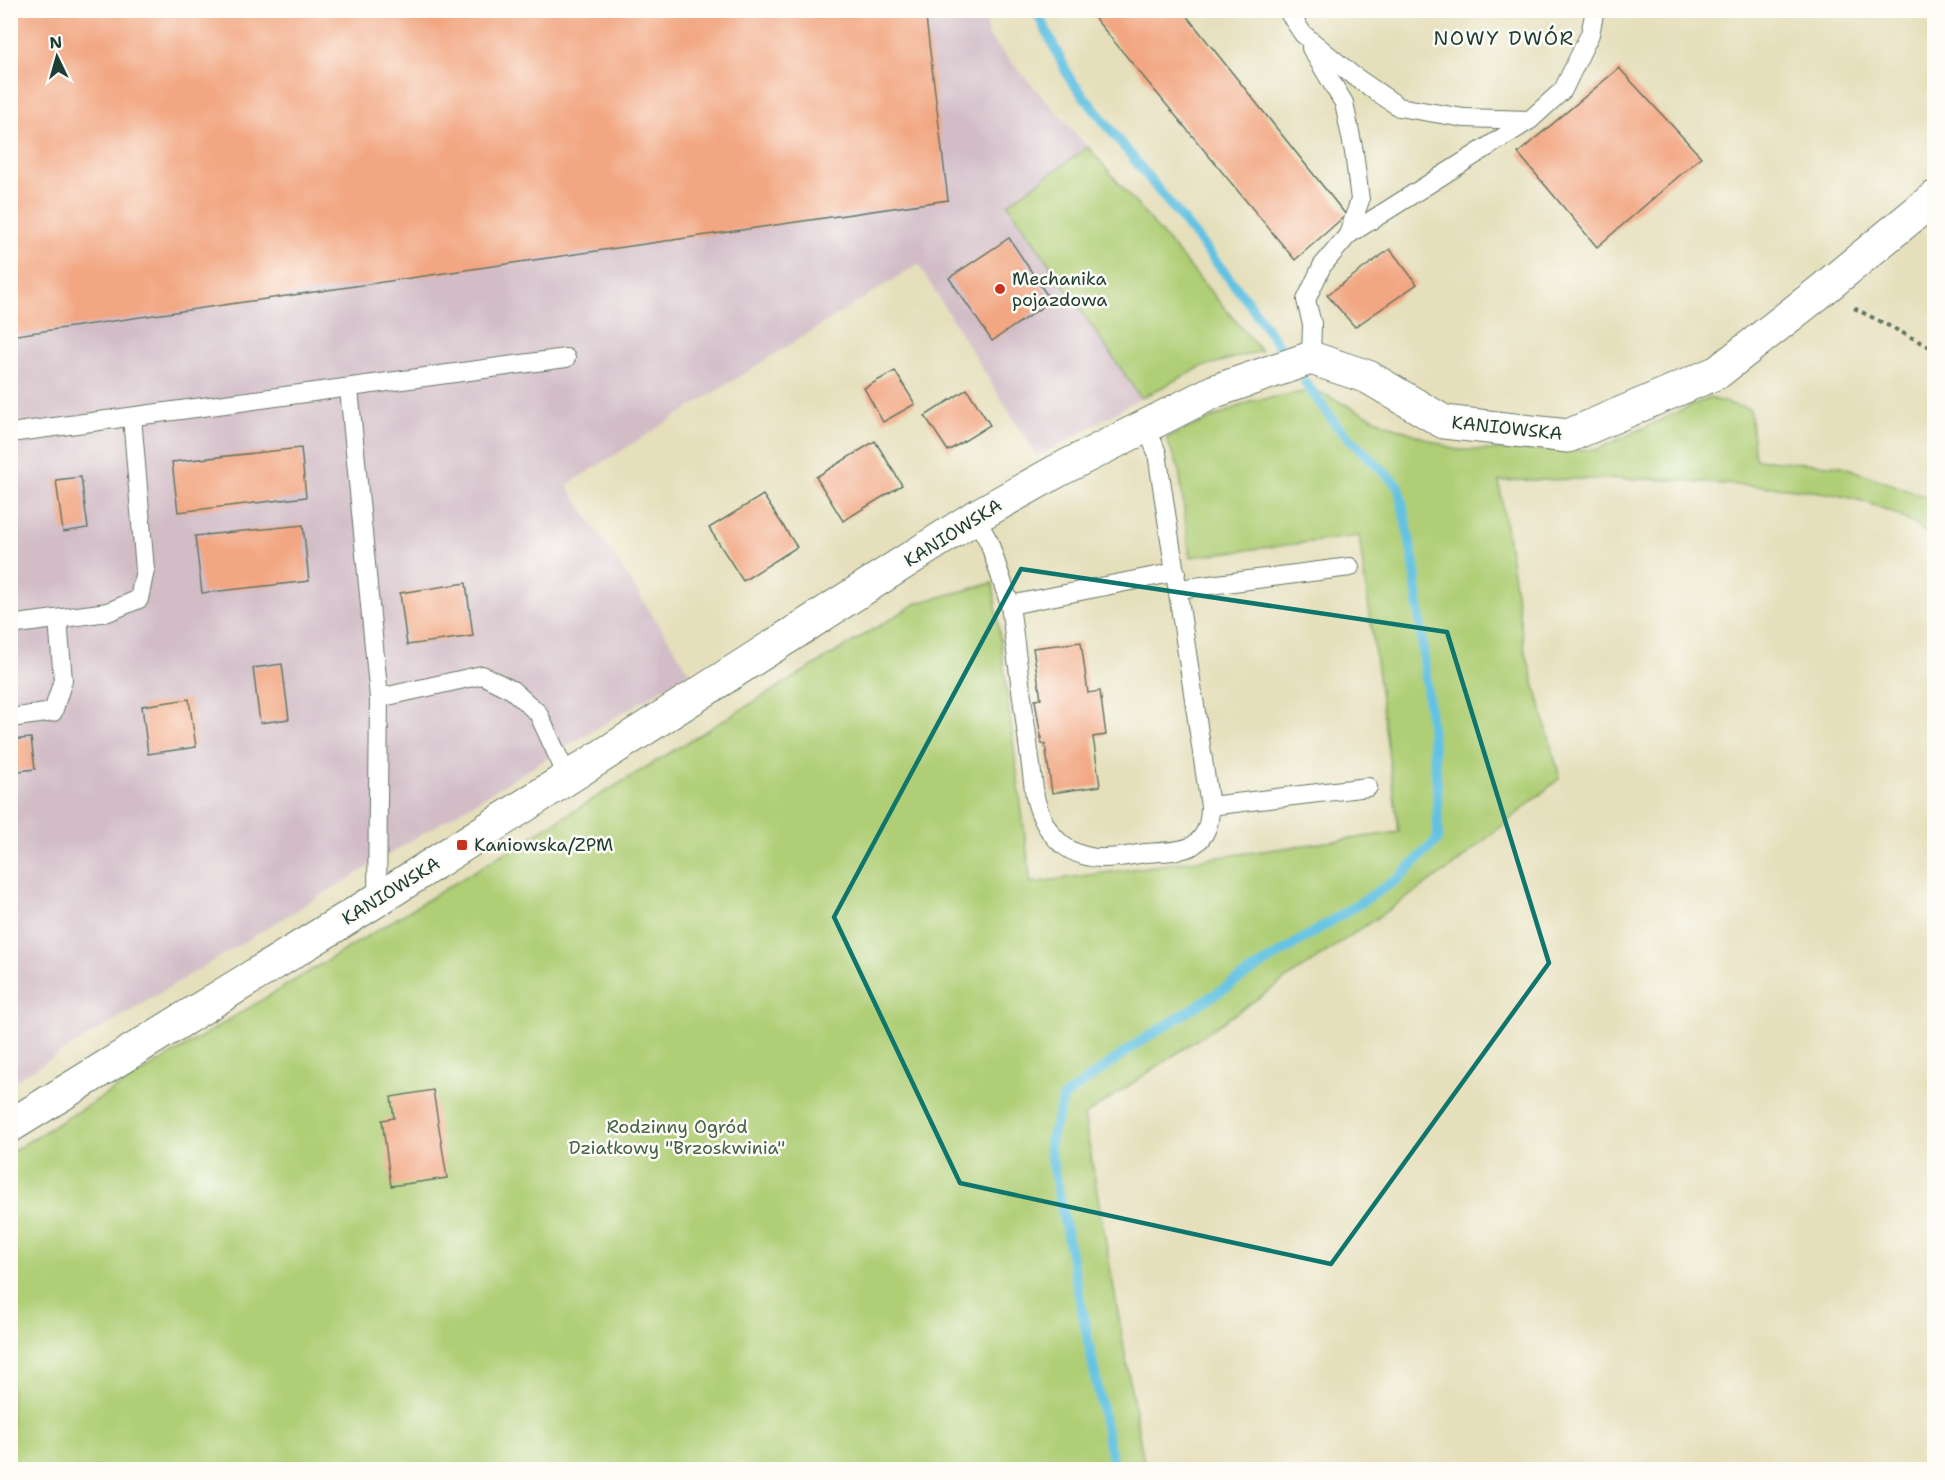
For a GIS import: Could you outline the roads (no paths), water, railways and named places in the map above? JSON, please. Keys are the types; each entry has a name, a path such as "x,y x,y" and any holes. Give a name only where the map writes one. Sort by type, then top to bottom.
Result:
{"street":[{"name":"KANIOWSKA","path":"10,1126 377,900 975,518 1057,471 1215,391 1311,358 1368,377 1444,423 1568,436 1718,372 1935,198"}],"lane":[{"path":"1287,10 1344,103 1354,152 1360,200 1347,236"},
{"path":"1311,358 1312,324 1306,300 1322,266 1347,236 1530,120 1563,90 1590,34 1595,10"},
{"path":"1303,34 1351,74 1399,107 1464,118 1530,120"},
{"path":"10,433 566,358"},
{"path":"348,389 379,698 377,900"},
{"path":"10,625 108,612 139,598 145,570 132,417"},
{"path":"975,518 989,542 1010,605 1035,796 1043,823 1059,843 1086,857 1102,859 1191,846 1207,830 1210,806 1157,453 1146,426"},
{"path":"1010,605 1177,581 1350,567"},
{"path":"10,718 53,712 63,680 57,620"},
{"path":"379,698 482,675 512,690 538,713 568,778"},
{"path":"1210,806 1368,786"}],"waterway":[{"path":"1036,10 1070,79 1248,302 1283,352"},
{"path":"1114,1470 1049,1145 1064,1097 1138,1043 1398,879 1438,839 1437,784 1414,564 1399,487 1336,425 1305,382"}],"place":[{"name":"Mechanika pojazdowa","path":"1000,289"},
{"name":"Kaniowska/ZPM","path":"462,845"}],"district":[{"name":"NOWY DWÓR","path":"1504,38"}],"park label":[{"name":"Rodzinny Ogród Działkowy \"Brzoskwinia\"","path":"677,1137"}]}
